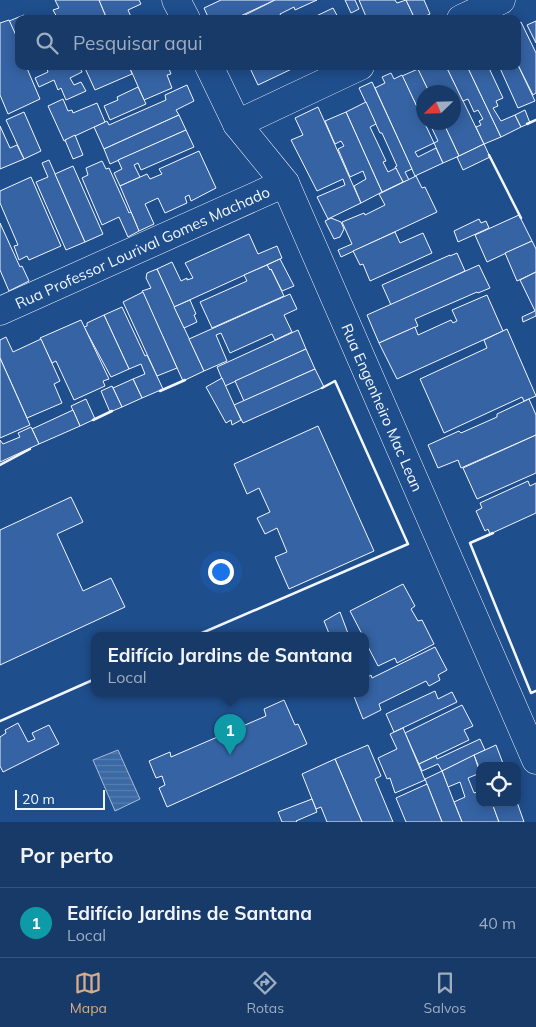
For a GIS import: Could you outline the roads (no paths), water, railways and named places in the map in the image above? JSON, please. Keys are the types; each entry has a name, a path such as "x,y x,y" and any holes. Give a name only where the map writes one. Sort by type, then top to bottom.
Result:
{"street":[{"path":"176,0 184,15"},
{"path":"469,15 501,0"},
{"name":"Rua Engenheiro Mac Lean","path":"211,70 237,124 285,183 536,760"},
{"path":"237,124 352,70"},
{"name":"Rua Professor Lourival Gomes Machado","path":"0,311 285,183"}],"water":[{"path":"118,750 140,799 115,811 93,760"}],"place":[{"name":"Edifício Jardins de Santana","path":"230,755"}]}
